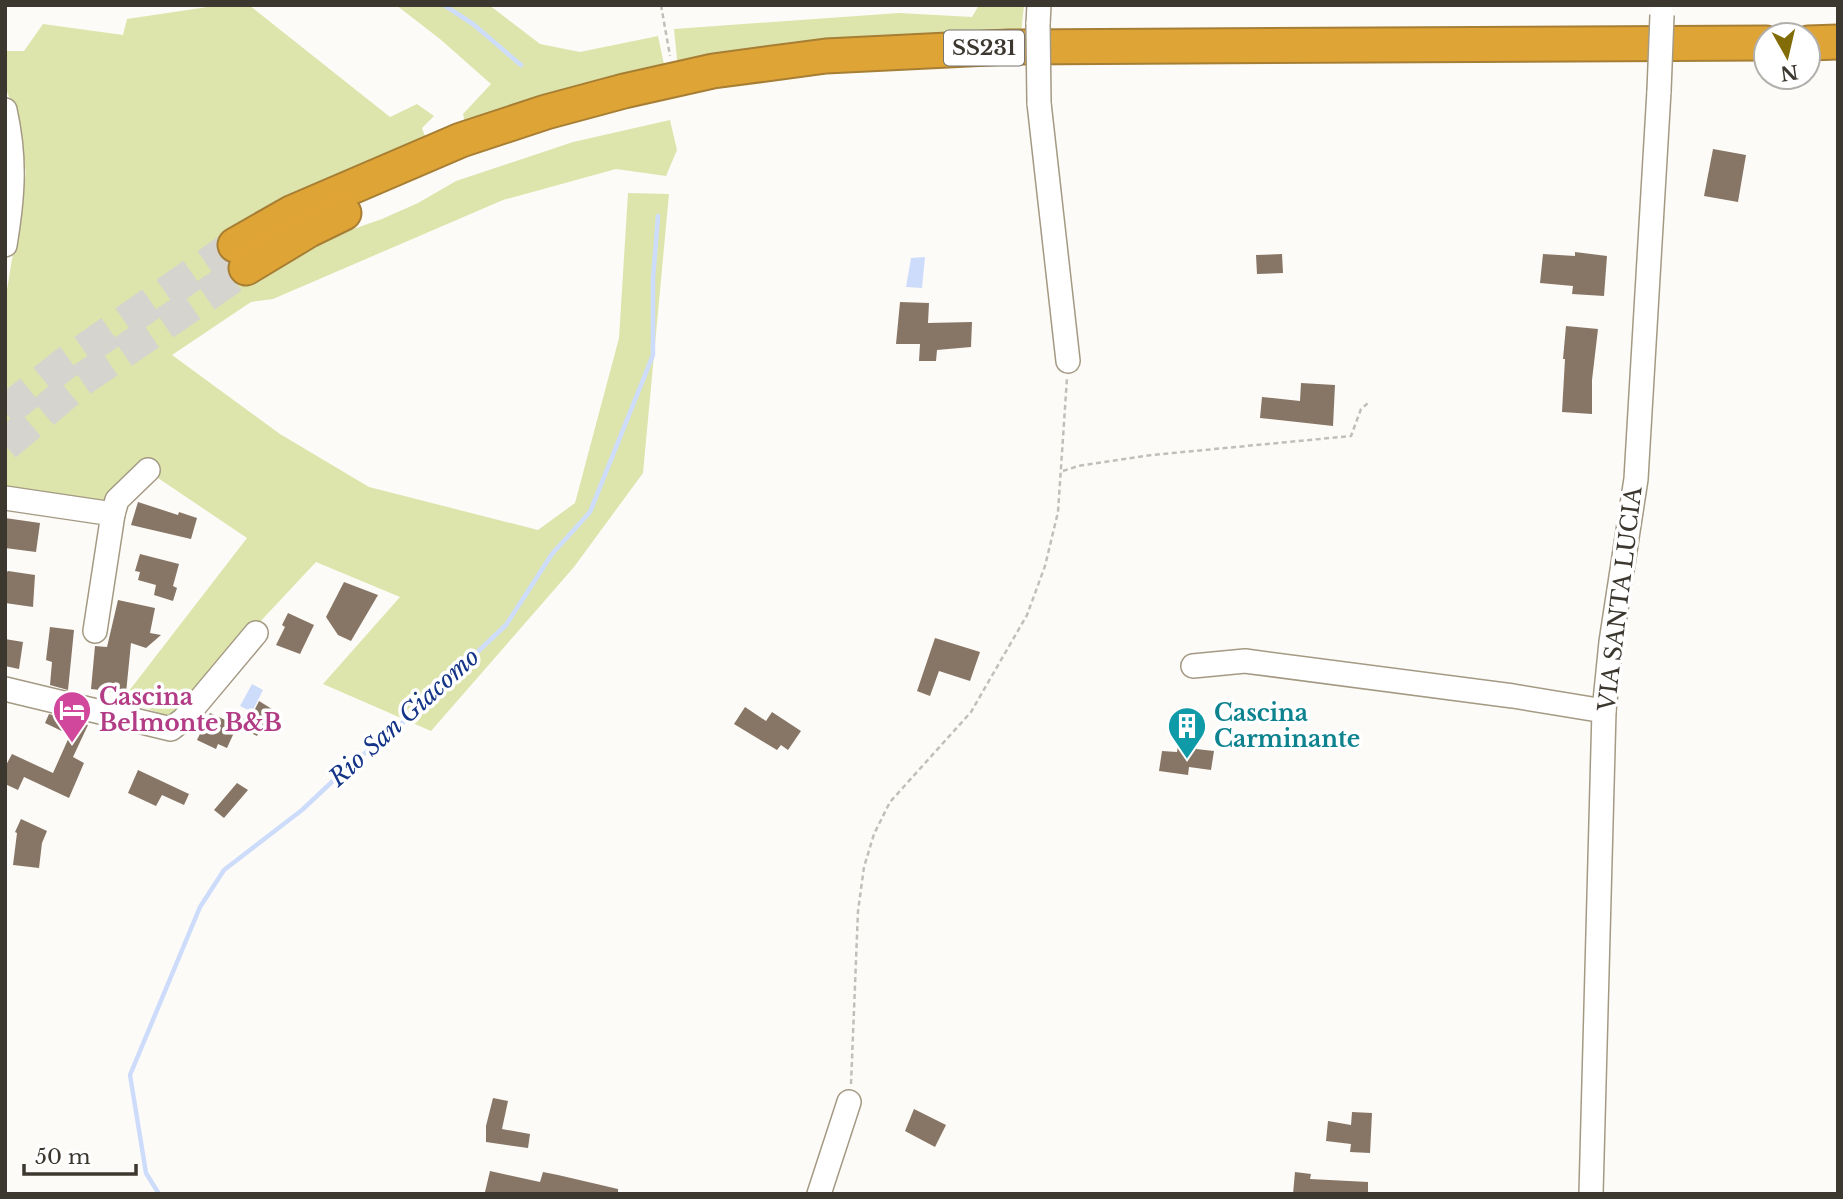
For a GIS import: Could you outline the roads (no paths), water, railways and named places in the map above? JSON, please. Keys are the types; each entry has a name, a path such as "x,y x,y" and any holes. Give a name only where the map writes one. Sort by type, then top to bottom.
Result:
{"highway":[{"name":"SS231","path":"1752,43 1009,47 826,56 713,71 546,112 461,140 291,213 241,257 309,230 465,158 554,128 733,87 838,73 1012,66 1752,63"}],"street":[{"name":"VIA SANTA LUCIA","path":"1591,1194 1604,711 1611,642 1636,479 1662,10"},
{"path":"1039,14 1039,103 1068,361"},
{"path":"5,110 13,155 14,184 5,245"},
{"path":"95,631 117,500 148,470"},
{"path":"5,498 113,514"},
{"path":"5,689 171,729 184,719 256,633"},
{"path":"1193,666 1245,661 1513,696 1604,711"},
{"path":"819,1194 849,1102"}],"water":[{"path":"925,257 922,288 906,287 911,258"},
{"path":"252,684 263,690 252,712 240,706"}],"waterway":[{"name":"Rio San Giacomo","path":"444,5 473,24 521,65"},
{"name":"Rio San Giacomo","path":"159,1194 146,1173 130,1075 200,907 224,870 302,810 351,764 398,727 506,625 552,554 590,512 653,355 653,279 658,216"}],"tunnel":[{"path":"5,412 63,365 235,245"},
{"path":"5,445 80,381 246,268"}],"place":[{"name":"Cascina Belmonte B&B","path":"72,744"},
{"name":"Cascina Carminante","path":"1187,760"}]}
